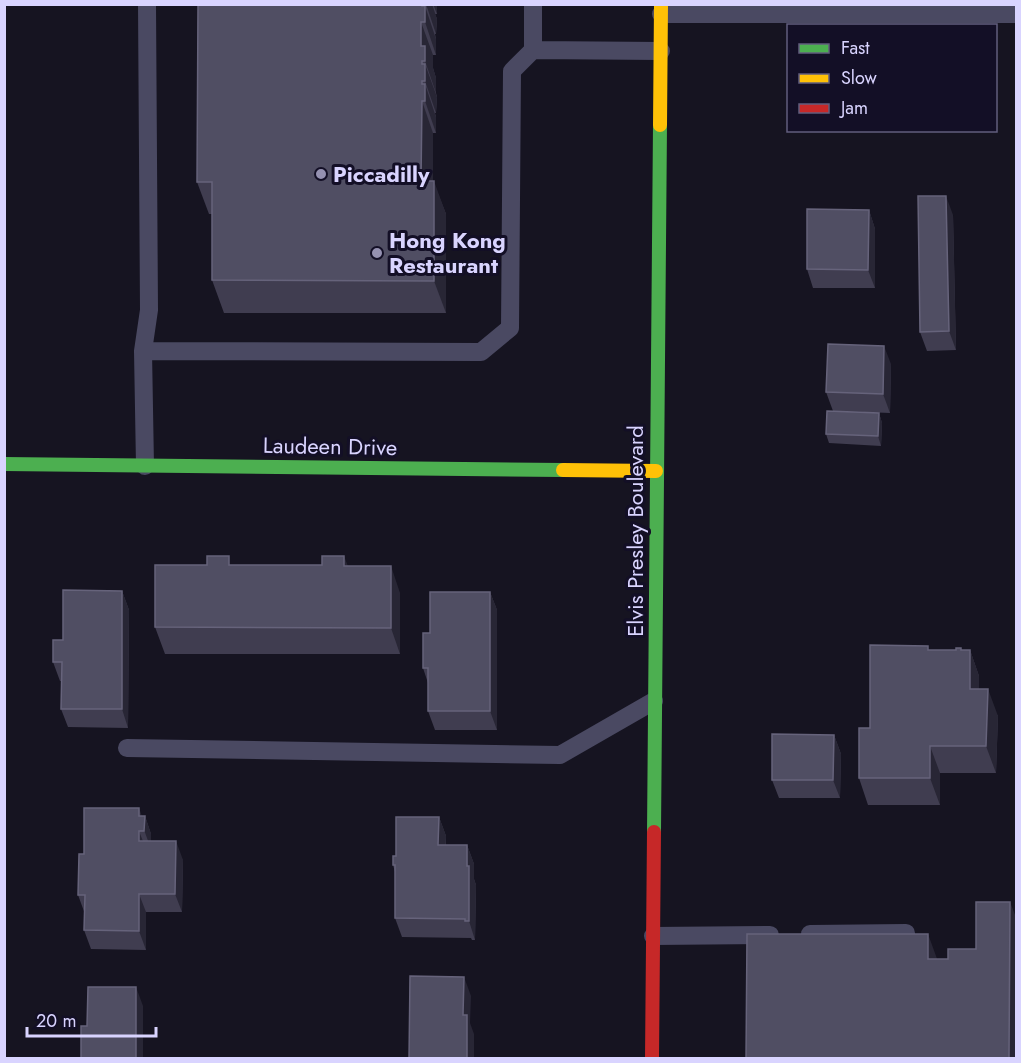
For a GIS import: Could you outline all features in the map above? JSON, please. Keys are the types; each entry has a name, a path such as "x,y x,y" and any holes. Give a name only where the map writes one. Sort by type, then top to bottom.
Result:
{"main road":[{"name":"Elvis Presley Boulevard","path":"652,1059 661,9"},
{"name":"Laudeen Drive","path":"4,464 656,471"}],"lane":[{"path":"145,466 143,351 149,310 147,4"},
{"path":"143,351 481,352 510,328 512,71 533,50 533,4"},
{"path":"661,9 1017,14"},
{"path":"533,50 661,51"},
{"path":"127,748 560,755 654,701"},
{"path":"653,936 906,933 907,967"},
{"path":"828,934 829,956"},
{"path":"751,935 751,958"}],"building":[{"name":"Piccadilly","path":"198,4 422,4 425,6 425,22 421,22 421,46 425,46 425,61 422,61 422,64 425,64 425,81 422,81 422,84 425,84 425,101 422,101 421,181 434,181 434,281 212,280 212,182 197,182"},
{"path":"918,196 946,196 949,331 920,332"},
{"path":"807,209 869,210 868,270 807,269"},
{"path":"828,344 884,346 883,394 826,392"},
{"path":"827,411 879,413 878,436 826,434"},
{"path":"207,556 229,556 229,565 322,565 322,556 344,556 344,566 391,566 391,628 155,627 155,565 207,565"},
{"path":"63,590 122,591 122,709 61,709 62,662 53,662 53,640 63,640"},
{"path":"430,592 490,592 490,711 428,711 428,668 423,668 423,633 430,633"},
{"path":"870,645 928,646 928,650 961,648 961,650 970,650 970,689 988,689 986,746 930,746 930,778 859,778 859,728 870,728"},
{"path":"772,734 834,735 833,780 772,780"},
{"path":"84,808 139,808 139,816 145,816 144,831 139,831 139,841 176,841 175,894 139,894 139,931 84,930 85,895 78,895 79,854 84,854"},
{"path":"396,817 439,817 438,845 467,845 469,921 465,919 395,918 393,856 396,856"},
{"path":"976,902 1010,902 1009,1059 746,1059 747,934 928,934 928,959 948,959 948,949 976,949"},
{"path":"410,976 464,977 463,1015 467,1015 467,1059 409,1059"},
{"path":"88,987 136,987 136,1059 81,1059 81,1026 87,1026"}],"traffic: fast":[{"path":"654,832 660,125"},
{"path":"4,464 563,470"}],"traffic: slow":[{"path":"660,125 661,4"},
{"path":"563,470 656,471"}],"traffic: jam":[{"path":"652,1058 654,832"}],"place":[{"name":"Piccadilly","path":"321,174"},
{"name":"Hong Kong Restaurant","path":"377,253"}]}
